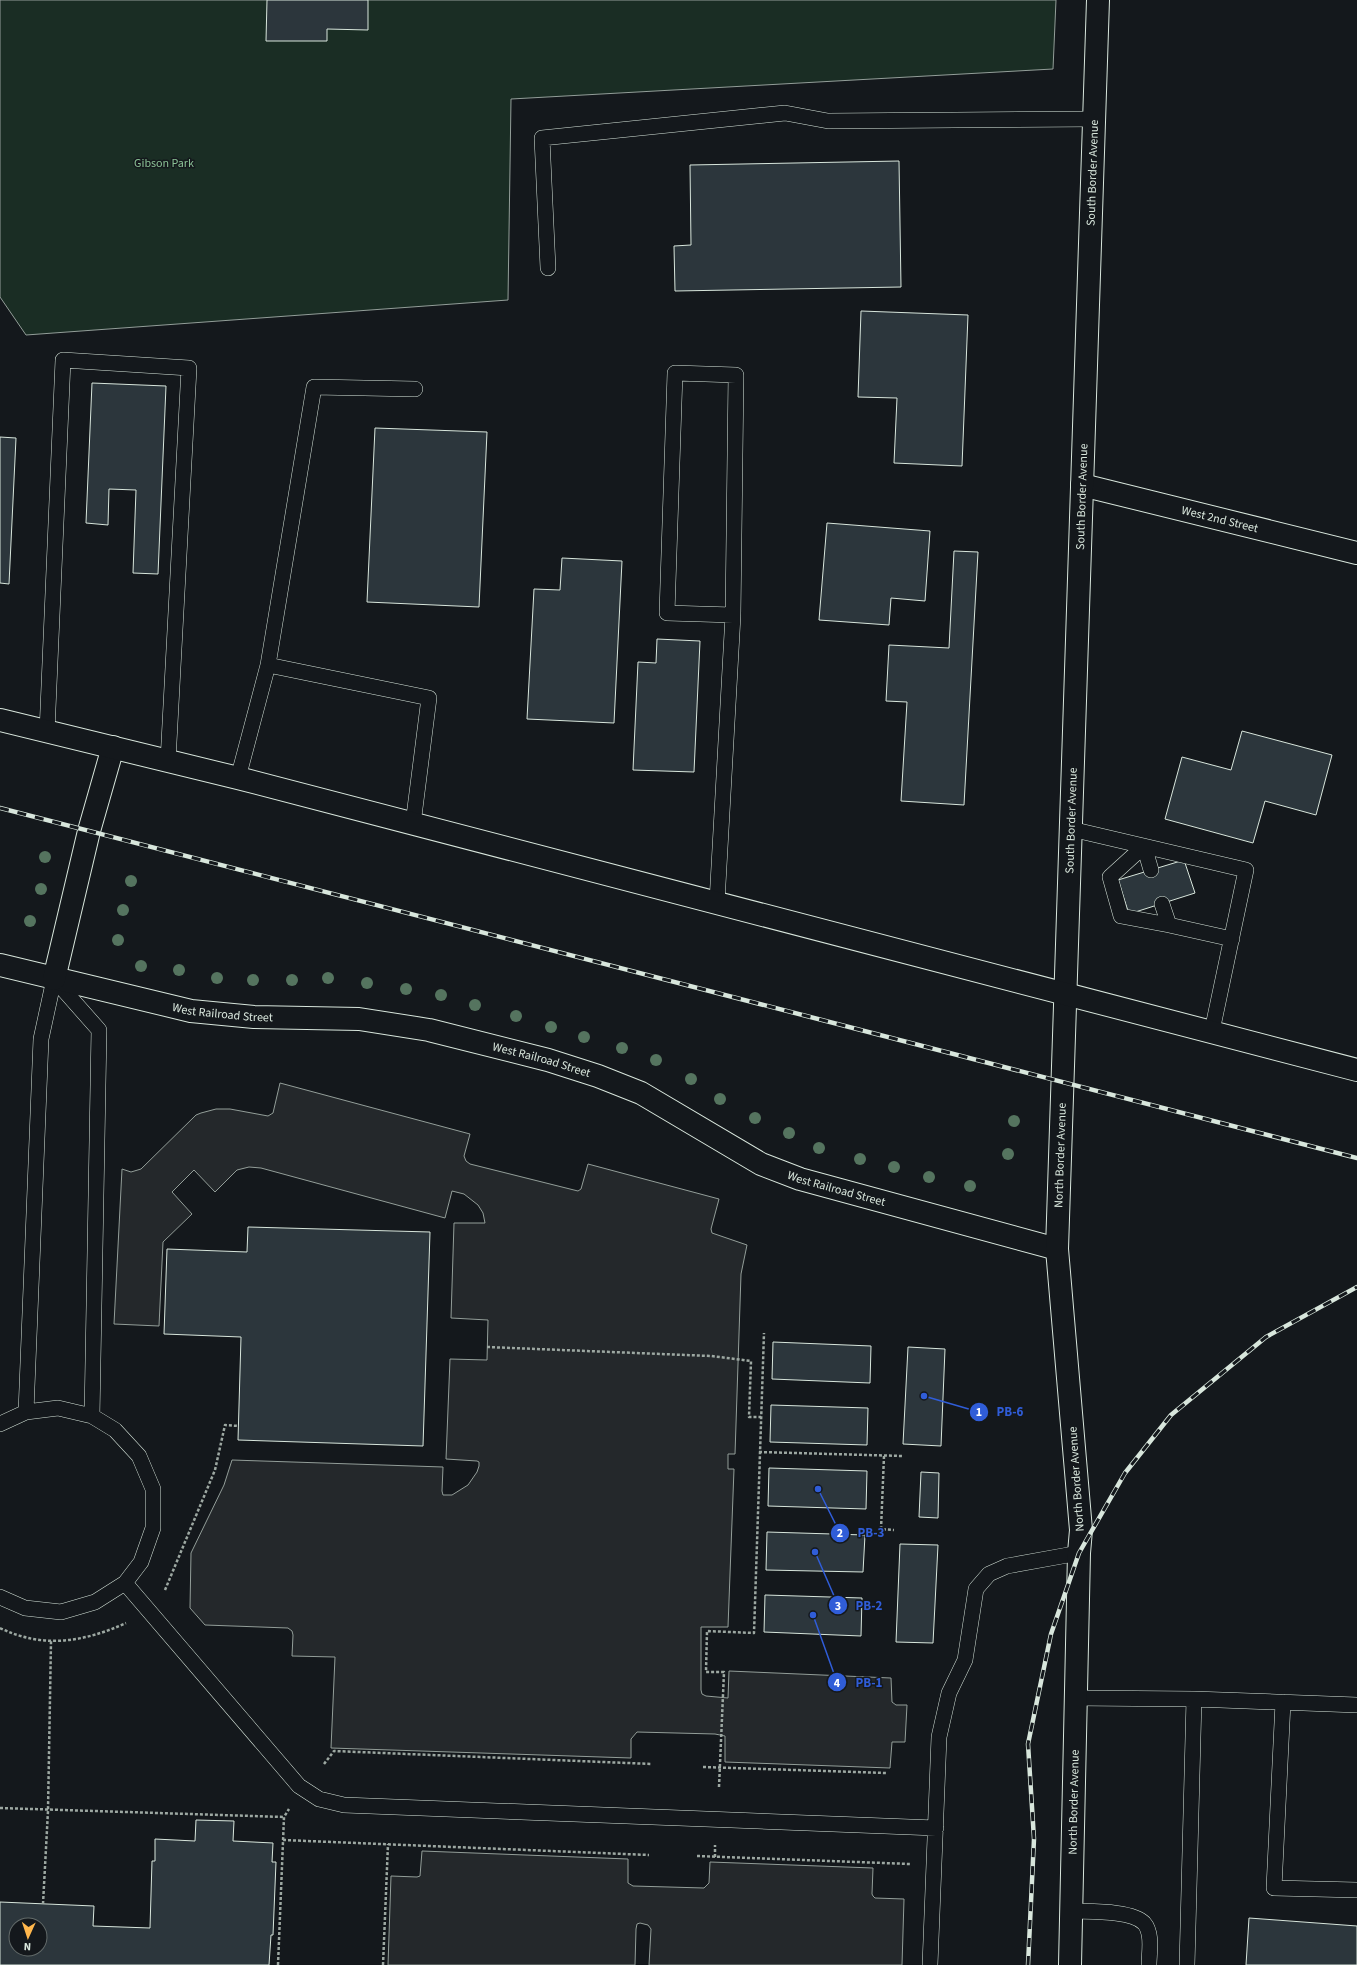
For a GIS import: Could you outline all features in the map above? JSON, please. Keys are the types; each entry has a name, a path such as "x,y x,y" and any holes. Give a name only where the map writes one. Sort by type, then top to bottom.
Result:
{"street":[{"name":"South Border Avenue","path":"1066,993 1098,0"},
{"name":"West 2nd Street","path":"1082,484 1357,553"},
{"path":"0,720 238,778 1357,1070"},
{"path":"54,979 89,831 113,747"},
{"name":"West Railroad Street","path":"0,965 191,1011 223,1016 359,1019 429,1030 548,1060 598,1076 641,1093 761,1164 800,1179 1057,1249"},
{"name":"North Border Avenue","path":"1066,993 1057,1249 1081,1530 1079,1553 1070,1965"}],"lane":[{"path":"548,268 542,138 785,113 828,121 1094,119"},
{"path":"47,732 63,360 189,368 168,761"},
{"path":"717,902 733,615 736,375 675,373 667,613 733,615"},
{"path":"238,778 268,665 314,387 416,389"},
{"path":"268,665 429,698 413,824"},
{"path":"1071,829 1246,870 1212,1031"},
{"path":"1144,846 1151,870"},
{"path":"1144,846 1110,877 1120,916 1169,924 1232,939"},
{"path":"1162,904 1169,924"},
{"path":"26,1412 41,1039 54,979"},
{"path":"54,979 100,1030 92,1416"},
{"path":"0,1424 26,1412 58,1408 92,1416 115,1430 139,1456 153,1489 153,1528 141,1562 125,1584 95,1602 60,1612 25,1608 0,1597"},
{"path":"930,1965 939,1737 949,1693 966,1660 976,1589 989,1574 1007,1566 1079,1553"},
{"path":"125,1584 299,1786 319,1799 344,1805 936,1828"},
{"path":"1076,1698 1194,1698 1357,1705"},
{"path":"1186,1965 1194,1698"},
{"path":"1282,1702 1274,1888 1357,1890"},
{"path":"1071,1911 1132,1916 1144,1923 1150,1939 1149,1965"}],"path":[{"path":"719,1787 724,1672 706,1672 707,1631 754,1633 764,1333"},
{"path":"487,1347 705,1356 751,1361 749,1417 761,1417"},
{"path":"164,1592 215,1470 225,1425 239,1426"},
{"path":"759,1452 903,1456"},
{"path":"884,1456 881,1529 894,1530"},
{"path":"43,1904 48,1811 52,1641"},
{"path":"324,1764 334,1751 652,1764"},
{"path":"703,1767 886,1773"},
{"path":"0,1808 48,1811 284,1817 278,1965"},
{"path":"283,1840 649,1855"},
{"path":"383,1965 388,1844"},
{"path":"697,1856 910,1864"}],"green space":[{"name":"Gibson Park","path":"0,0 1056,0 1053,69 511,99 508,300 26,335 0,297"}],"shaded area":[{"path":"280,1083 470,1134 464,1156 466,1161 470,1164 578,1191 581,1189 588,1164 719,1199 711,1229 712,1233 747,1245 741,1274 735,1454 728,1454 728,1469 734,1469 728,1627 701,1627 702,1694 706,1696 728,1698 729,1671 891,1678 892,1702 896,1705 907,1705 905,1742 892,1742 890,1768 725,1762 725,1736 715,1734 637,1732 631,1739 631,1758 331,1748 335,1657 292,1656 293,1635 292,1631 288,1628 205,1625 190,1608 191,1553 224,1485 232,1460 443,1467 443,1495 452,1495 468,1485 477,1472 479,1466 479,1462 477,1461 446,1459 450,1359 487,1360 488,1320 451,1318 454,1223 485,1223 483,1213 478,1205 464,1194 452,1191 445,1218 261,1168 249,1167 237,1170 215,1192 194,1170 172,1192 192,1214 163,1242 159,1326 114,1324 122,1169 131,1172 141,1169 196,1115 201,1113 216,1109 230,1109 268,1116 273,1113"},
{"path":"422,1851 628,1859 628,1883 633,1886 704,1888 709,1883 710,1862 873,1868 872,1894 875,1898 904,1899 902,1965 649,1965 651,1929 648,1925 640,1923 637,1924 636,1929 635,1965 388,1965 391,1876 420,1876"}],"building":[{"path":"267,0 368,0 368,30 327,29 327,41 266,41"},
{"path":"899,161 901,287 675,291 674,246 691,245 690,165"},
{"path":"861,311 968,315 962,466 894,463 897,398 858,397"},
{"path":"92,383 166,386 158,574 133,573 136,490 109,489 108,525 86,523"},
{"path":"375,428 487,432 479,607 367,602"},
{"path":"0,437 16,438 9,584 0,583"},
{"path":"827,523 930,531 925,601 891,598 889,625 819,620"},
{"path":"954,551 978,552 964,805 901,801 907,702 886,701 889,645 949,648"},
{"path":"562,558 622,561 614,723 527,719 534,589 560,590"},
{"path":"657,639 700,641 694,772 633,770 638,662 656,663"},
{"path":"1242,731 1332,755 1316,815 1265,801 1253,843 1165,819 1182,757 1231,770"},
{"path":"1184,860 1195,893 1129,914 1118,880"},
{"path":"248,1227 430,1232 423,1446 238,1440 241,1337 164,1334 167,1249 247,1252"},
{"path":"773,1342 871,1346 870,1383 772,1379"},
{"path":"908,1347 945,1349 941,1446 903,1444"},
{"path":"771,1405 868,1408 867,1445 770,1442"},
{"path":"769,1468 867,1471 866,1509 768,1506"},
{"path":"921,1472 939,1473 938,1518 919,1517"},
{"path":"767,1532 865,1535 863,1572 766,1570"},
{"path":"900,1544 938,1545 933,1643 896,1642"},
{"path":"765,1595 862,1598 861,1636 764,1632"},
{"path":"196,1820 234,1821 233,1841 273,1843 272,1862 276,1862 273,1935 271,1935 269,1965 0,1965 0,1902 94,1906 93,1926 150,1928 152,1861 155,1861 155,1839 195,1841"},
{"path":"1249,1918 1357,1926 1357,1965 1246,1965"}],"railway":[{"path":"0,808 1357,1158"},
{"path":"1028,1965 1034,1839 1028,1744 1051,1634 1079,1553 1125,1473 1171,1415 1266,1337 1357,1287"}],"place":[{"name":"PB-6","path":"924,1396"},
{"name":"PB-3","path":"818,1489"},
{"name":"PB-2","path":"815,1552"},
{"name":"PB-1","path":"813,1615"}]}
